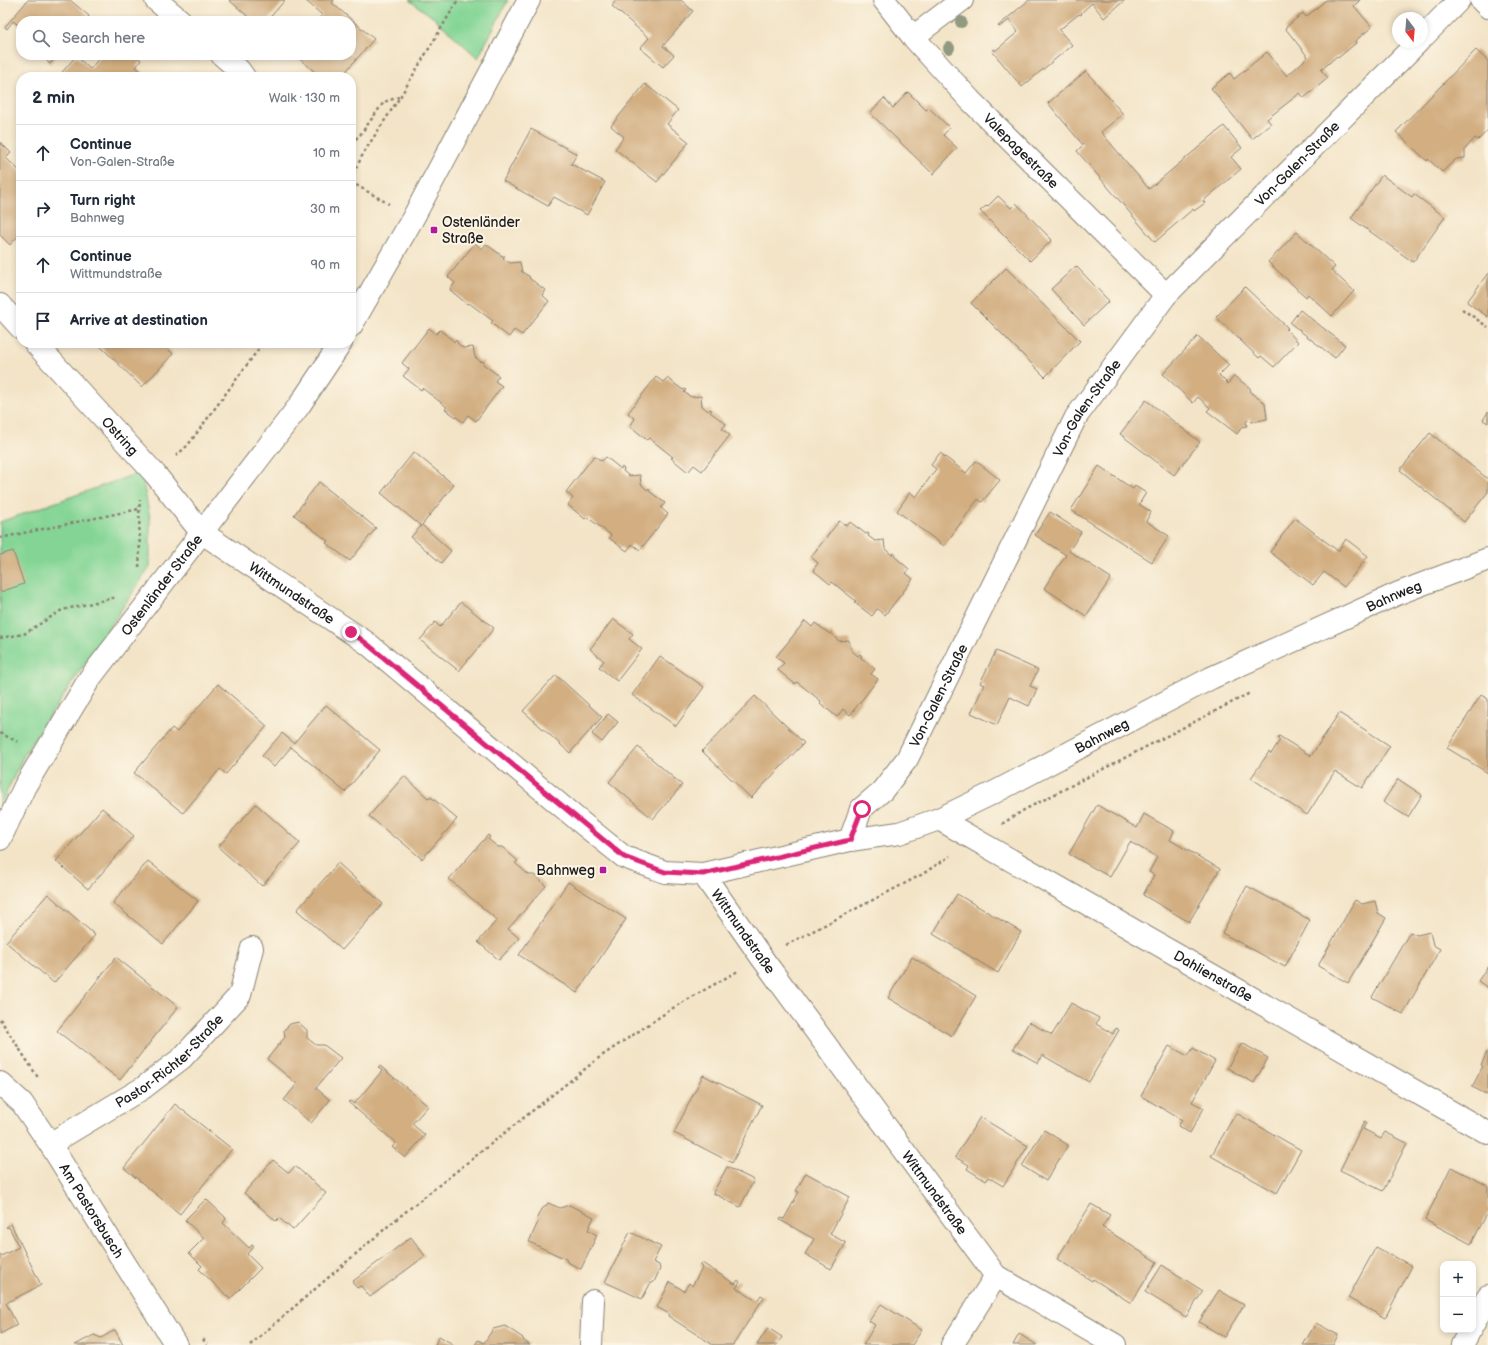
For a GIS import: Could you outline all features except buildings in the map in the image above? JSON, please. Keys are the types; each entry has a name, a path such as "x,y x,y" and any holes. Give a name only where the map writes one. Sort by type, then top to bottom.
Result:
{"street":[{"path":"156,0 175,16"},
{"path":"356,317 413,218 529,0"},
{"name":"Valepagestraße","path":"884,0 913,37 970,100 1166,295"},
{"path":"913,37 962,0"},
{"path":"1428,32 1459,0"},
{"path":"1481,0 1488,7"},
{"name":"Von-Galen-Straße","path":"850,840 862,809 882,791 907,759 1076,417 1166,295 1412,48"},
{"path":"228,60 240,72"},
{"path":"0,305 16,323"},
{"name":"Ostring","path":"40,348 155,474 201,532"},
{"name":"Ostenländer Straße","path":"0,839 25,786 90,678 299,406 338,348"},
{"name":"Wittmundstraße","path":"201,532 366,643 624,857 665,872 703,874 762,958 996,1276 1115,1345"},
{"name":"Bahnweg","path":"703,874 850,840 899,833 939,819 995,792 1211,678 1399,593 1488,559"},
{"name":"Dahlienstraße","path":"939,819 1488,1133"},
{"name":"Pastor-Richter-Straße","path":"50,1144 143,1088 182,1058 240,994 252,948"},
{"name":"Am Pastorsbusch","path":"0,1083 22,1103 50,1144 176,1345"},
{"path":"952,1345 996,1276"},
{"path":"1476,1319 1488,1296"},
{"path":"591,1345 593,1301"},
{"path":"1462,1345 1468,1333"}],"path":[{"path":"356,169 364,152 458,0"},
{"path":"356,139 360,136 384,102 400,96"},
{"path":"356,185 389,204"},
{"path":"1462,309 1488,326"},
{"path":"173,458 188,446 259,348"},
{"path":"139,569 141,548 139,510 141,495"},
{"path":"0,538 139,510"},
{"path":"0,638 24,634 62,610 118,597"},
{"path":"250,1345 394,1221 600,1057 676,1006 762,958 920,875 1024,810 1252,692"},
{"path":"0,733 18,742"}],"green space":[{"path":"409,0 508,0 478,58 434,18"},
{"path":"141,472 150,518 150,567 26,751 0,806 0,522"}],"place":[{"name":"Ostenländer Straße","path":"434,230"},
{"name":"Bahnweg","path":"603,870"}],"route":[{"path":"351,632 624,857 665,872 703,874 850,840 862,809"}]}
